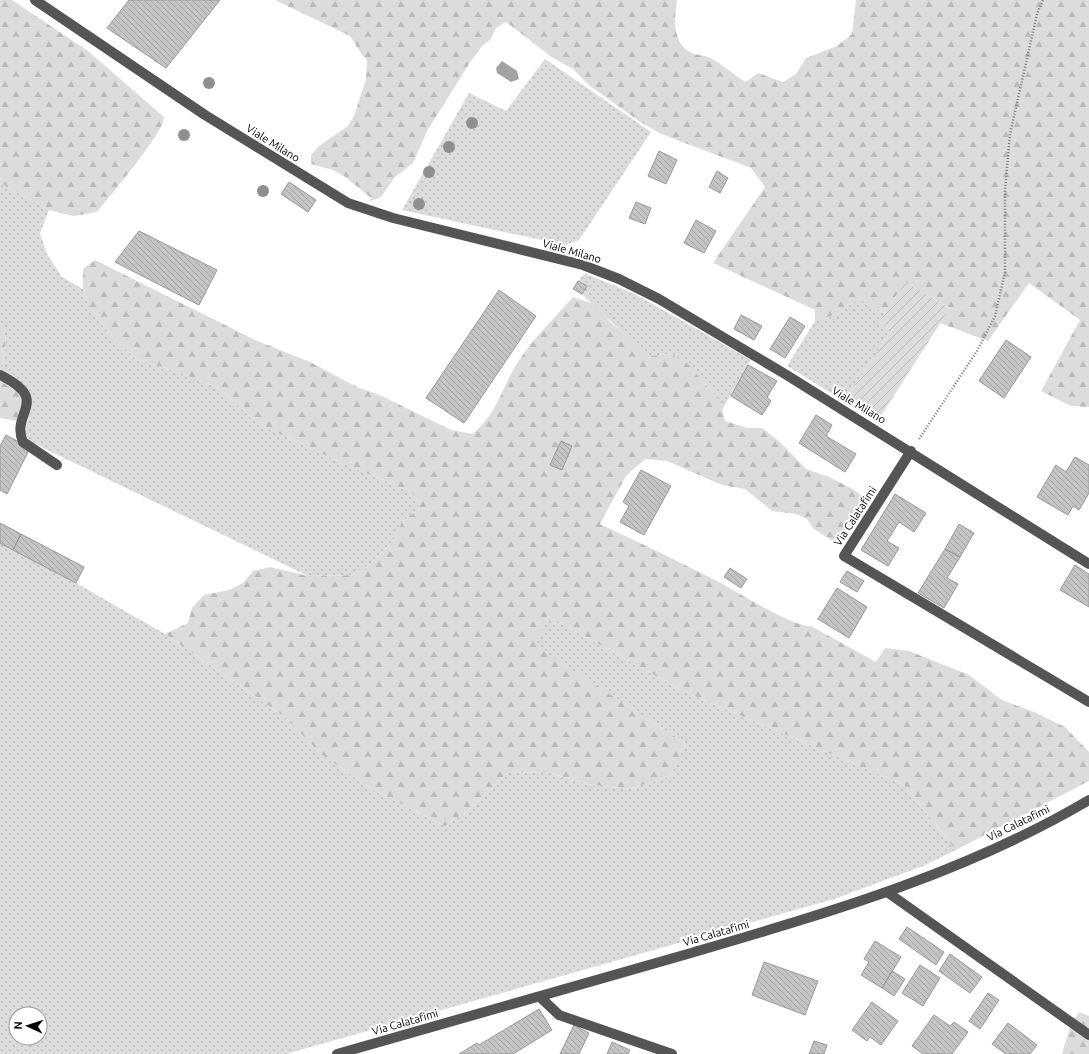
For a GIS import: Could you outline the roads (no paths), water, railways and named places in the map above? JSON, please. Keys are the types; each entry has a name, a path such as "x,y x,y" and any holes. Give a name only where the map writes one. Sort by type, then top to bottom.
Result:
{"street":[{"name":"Viale Milano","path":"35,0 205,115 348,203 392,218 583,265 619,279 666,303 911,451 1089,564"},
{"path":"0,375 21,388 26,395 28,403 22,424 21,436 24,442 57,464"},
{"name":"Via Calatafimi","path":"911,451 844,556 1089,702"},
{"name":"Via Calatafimi","path":"337,1054 801,921 887,892 1020,838 1089,800"},
{"path":"887,892 1089,1035"},
{"path":"540,997 559,1015 672,1054"}]}
